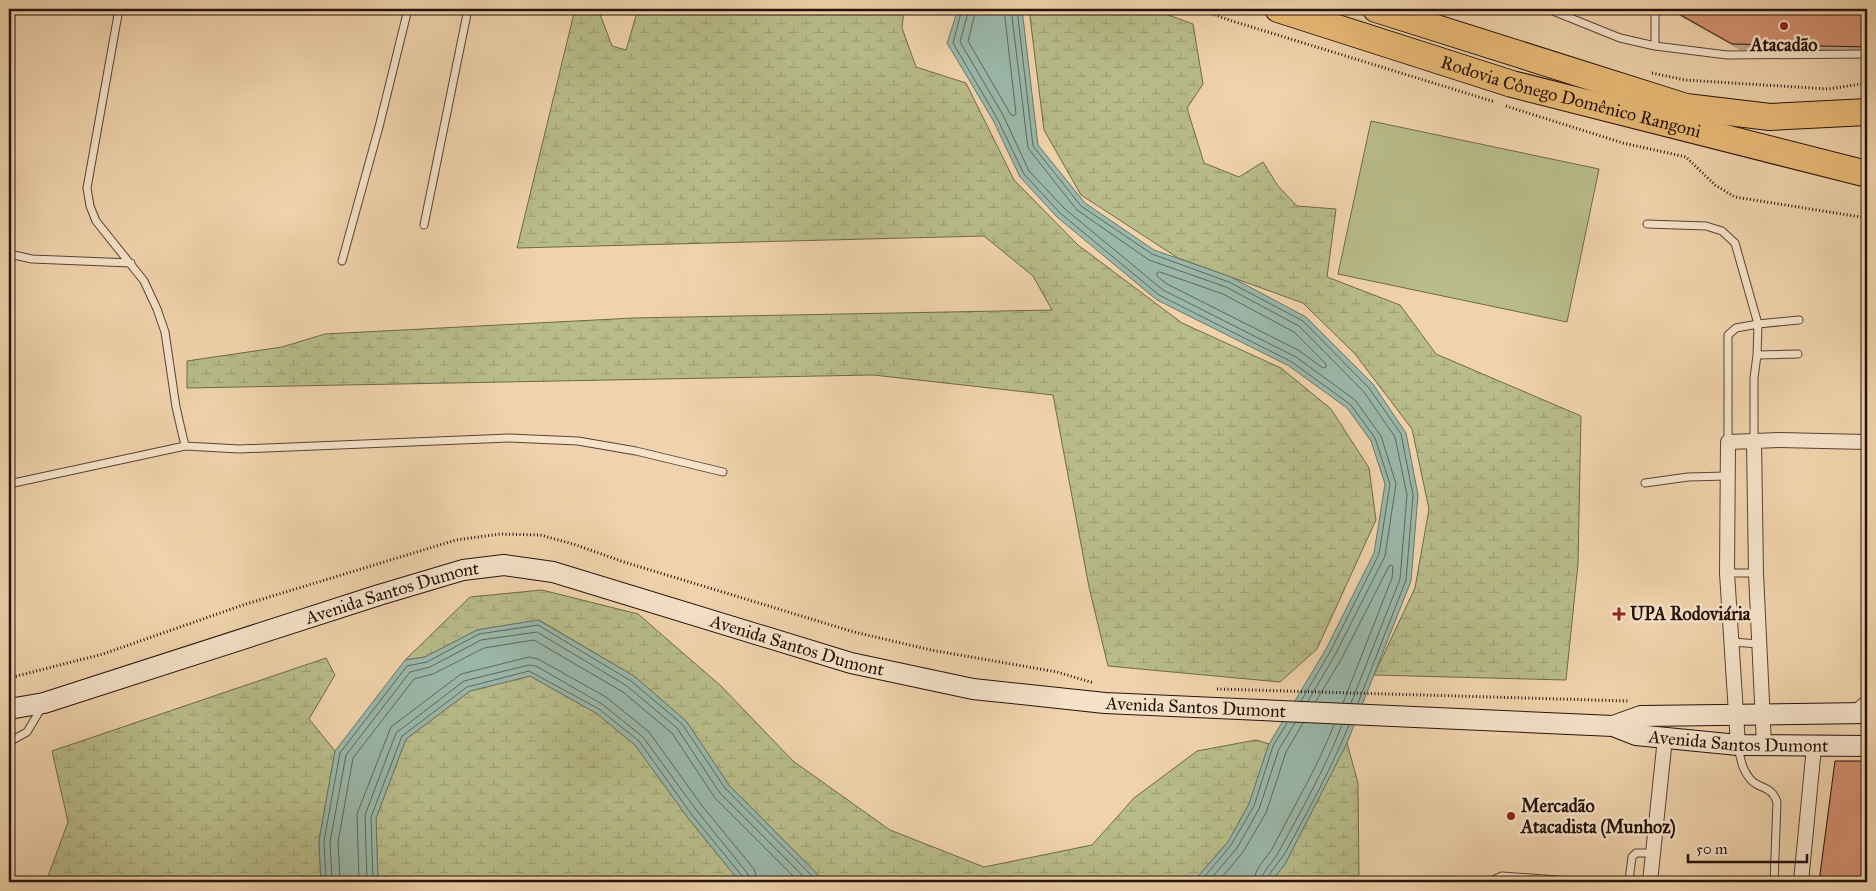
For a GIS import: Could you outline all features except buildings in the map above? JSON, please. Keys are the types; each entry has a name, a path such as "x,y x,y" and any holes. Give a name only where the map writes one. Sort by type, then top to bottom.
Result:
{"highway":[{"name":"Rodovia Cônego Domênico Rangoni","path":"1278,9 1512,84 1867,174"},
{"name":"Rodovia Cônego Domênico Rangoni","path":"1376,9 1686,107 1770,117 1867,112"}],"main road":[{"name":"Avenida Santos Dumont","path":"9,709 44,703 435,578 463,570 504,565 553,572 851,663 973,690 1104,694 1613,726 1636,735 1738,745 1867,746"},
{"name":"Avenida Santos Dumont","path":"1613,726 1641,716 1852,713"},
{"path":"1840,746 1852,713"},
{"path":"1814,746 1817,714"}],"street":[{"path":"1754,440 1758,644 1764,745"},
{"path":"1738,745 1727,573 1728,442 1754,440 1867,442"},
{"path":"1650,882 1665,738"},
{"path":"1801,882 1814,746"}],"lane":[{"path":"119,9 87,188 90,206 96,221 131,263 144,282 157,309 165,332 176,407 185,446"},
{"path":"342,261 379,127 408,9"},
{"path":"424,225 468,9"},
{"path":"1548,9 1620,38 1655,46 1727,55 1867,54"},
{"path":"1655,9 1655,46"},
{"path":"1647,224 1706,226 1722,232 1735,243 1758,324 1754,378 1754,440"},
{"path":"9,254 32,259 131,263"},
{"path":"1728,442 1728,335 1736,328 1799,320"},
{"path":"1757,355 1798,354"},
{"path":"9,484 185,446 239,449 519,438 578,441 616,447 723,472"},
{"path":"1645,483 1688,477 1727,476"},
{"path":"1727,573 1756,573"},
{"path":"1732,642 1758,644"},
{"path":"1852,713 1867,698"},
{"path":"9,742 27,732 44,703"},
{"path":"1738,745 1742,768 1752,781 1774,794 1777,802 1774,882"},
{"path":"1626,882 1629,880 1632,857 1636,853 1653,853"},
{"path":"1493,882 1502,876 1584,882"}],"path":[{"path":"1198,9 1614,140 1686,157 1715,185 1735,196 1867,218"},
{"path":"1648,72 1685,80 1828,89 1867,83"},
{"path":"9,678 103,654 243,605 456,540 500,534 540,535 854,632 931,650 1057,672 1104,694"},
{"path":"1213,688 1621,701"}],"green space":[{"path":"575,9 598,9 612,46 626,50 638,9 904,9 902,28 916,67 966,83 1014,180 1078,245 1182,323 1281,368 1331,409 1369,468 1376,520 1317,649 1280,682 1108,666 1089,587 1053,395 873,375 187,388 187,361 282,347 325,334 634,318 1052,310 1033,276 984,236 517,248"},
{"path":"1029,9 1152,9 1193,24 1203,84 1187,108 1204,163 1239,177 1263,162 1278,186 1297,206 1336,209 1327,277 1400,305 1436,354 1581,416 1578,564 1566,680 1374,675 1415,588 1429,509 1412,429 1355,354 1303,303 1178,258 1081,195 1044,130"},
{"path":"1371,121 1599,169 1567,322 1338,274"},
{"path":"542,590 638,614 721,686 793,761 890,830 984,867 1092,845 1134,798 1197,751 1256,740 1269,744 1249,804 1228,842 1193,882 825,882 729,785 686,721 634,676 539,620 477,630 425,657 405,660 470,597"},
{"path":"326,658 335,675 309,719 335,751 319,841 321,882 46,882 68,822 52,751"},
{"path":"530,676 596,713 635,745 688,818 740,882 378,882 376,818 406,739 470,691"},
{"path":"1347,743 1358,783 1359,874 1353,882 1271,882 1285,864"}],"water":[{"path":"958,9 1022,9 1038,145 1085,203 1154,250 1231,277 1306,317 1373,384 1406,433 1418,495 1411,581 1347,743 1285,864 1271,882 1193,882 1228,842 1249,804 1269,744 1326,649 1374,553 1385,484 1371,441 1347,408 1289,366 1157,300 1057,217 1020,177 993,120 947,43"},
{"path":"538,620 634,676 686,721 729,785 825,882 740,882 688,818 635,745 596,713 530,676 470,691 406,739 376,818 378,882 321,882 319,841 335,751 405,660 425,657 477,630"}],"place":[{"name":"Atacadão","path":"1784,26"},
{"name":"UPA Rodoviária","path":"1619,614"},
{"name":"Mercadão Atacadista (Munhoz)","path":"1511,816"}]}
